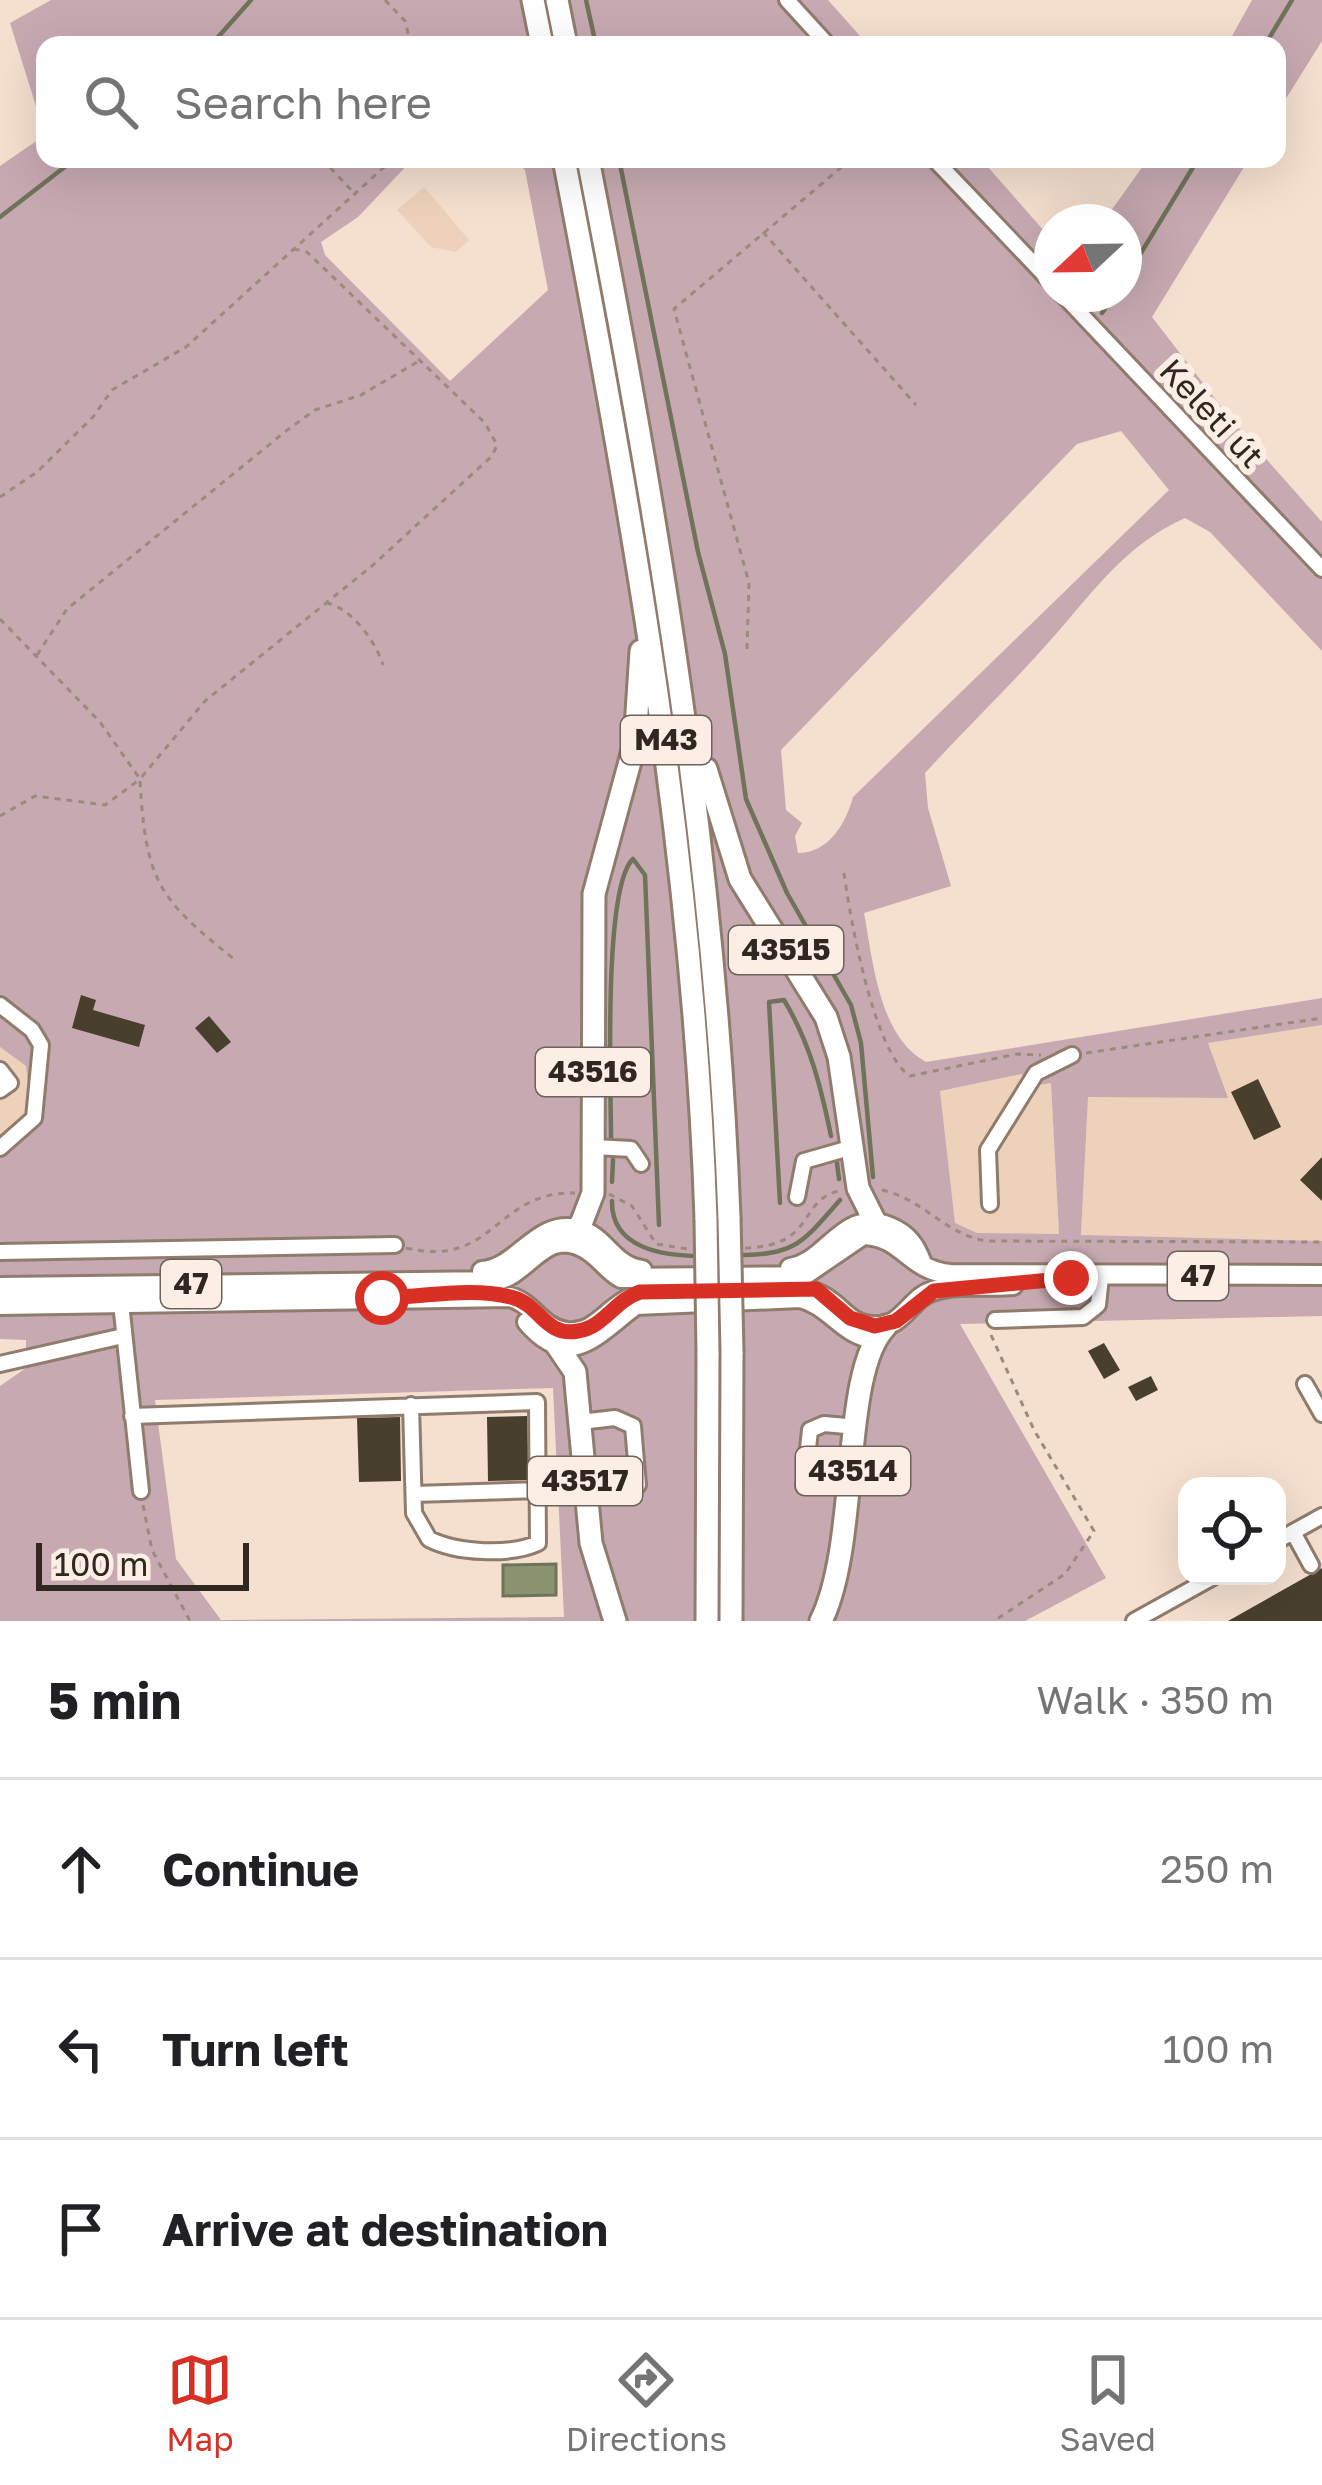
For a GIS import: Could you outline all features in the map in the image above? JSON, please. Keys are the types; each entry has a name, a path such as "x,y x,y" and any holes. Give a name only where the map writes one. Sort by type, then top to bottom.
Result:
{"highway":[{"path":"533,0 540,36"},
{"path":"557,0 564,36"},
{"name":"M43","path":"566,168 631,508 681,860 706,1219 707,1621"},
{"name":"M43","path":"590,168 682,682 716,969 729,1218 731,1621"},
{"name":"43516","path":"572,1235 592,1193 594,894 641,710 631,508"},
{"name":"43515","path":"682,682 740,880 826,1017 839,1057 858,1189 875,1222"},
{"name":"43514","path":"821,1621 846,1542 862,1369 879,1333"},
{"name":"43517","path":"556,1344 575,1372 591,1544 615,1621"}],"main road":[{"path":"572,1235 631,1269 779,1268 805,1264 834,1236 875,1222"},
{"name":"47","path":"875,1222 909,1238 921,1263"},
{"name":"47","path":"0,1305 382,1290 517,1264 543,1234 572,1235 610,1272 632,1279 803,1276 863,1235 889,1239 921,1263 1071,1278"},
{"path":"920,1298 921,1263"},
{"path":"517,1264 520,1305 536,1332 556,1344 597,1338 636,1305 653,1301 810,1300 855,1335 879,1333"},
{"name":"47","path":"879,1333 920,1298 948,1288 1071,1278 1322,1275"},
{"name":"47","path":"879,1333 902,1332 943,1300 1001,1295 1071,1278"},
{"name":"47","path":"0,1287 382,1290 520,1305"},
{"path":"520,1305 551,1327 575,1332 593,1326 622,1298 640,1292 816,1289 850,1318 879,1333"}],"street":[{"path":"787,0 820,36"},
{"path":"943,168 1034,264"},
{"name":"Keleti út","path":"1079,312 1322,569"},
{"path":"0,1005 32,1030 41,1045 34,1118 0,1148"},
{"path":"990,1204 988,1150 1036,1073 1072,1055"},
{"path":"0,1070 10,1083 0,1090"},
{"path":"594,1147 631,1149 641,1164"},
{"path":"797,1197 804,1161 853,1148"},
{"path":"0,1252 395,1245"},
{"path":"995,1320 1083,1317 1098,1305 1101,1277"},
{"path":"121,1303 141,1491"},
{"path":"0,1364 122,1336"},
{"path":"1305,1384 1322,1414"},
{"path":"132,1416 411,1405 537,1402 538,1543 526,1549 442,1546 419,1528 411,1405"},
{"path":"580,1422 615,1418 633,1426 638,1485"},
{"path":"804,1486 807,1433 824,1424 856,1427"},
{"path":"414,1494 539,1490"},
{"path":"1286,1536 1322,1516"},
{"path":"1293,1532 1311,1565"},
{"path":"1134,1621 1156,1616 1201,1585"}],"path":[{"path":"385,0 405,20 409,36"},
{"path":"331,168 358,196"},
{"path":"0,497 37,472 93,417 112,390 186,347 290,248 358,196 384,168"},
{"path":"747,649 749,583 674,309 840,168"},
{"path":"763,232 916,404"},
{"path":"308,252 312,234"},
{"path":"0,816 35,796 104,805 140,779 205,701 492,456 497,446 485,423 308,252 290,248"},
{"path":"36,655 67,609 286,431 315,410 361,395 420,360"},
{"path":"325,603 339,605 378,649 382,665"},
{"path":"0,619 100,722 140,779 144,844 158,884 179,915 234,959"},
{"path":"844,873 860,961 895,1067 910,1076 1017,1054 1072,1055 1322,1018"},
{"path":"994,1621 1065,1574 1094,1531 1005,1372 988,1326 995,1320"},
{"path":"141,1491 146,1534 190,1621"}],"shaded area":[{"path":"51,0 828,0 860,36 36,36 36,106 10,23"},
{"path":"1252,0 1322,0 1322,41 1286,99 1286,36 1232,36"},
{"path":"36,141 36,168 404,168 358,217 321,242 325,255 450,381 548,290 523,168 989,168 1034,219 1034,312 1142,312 1142,204 1116,204 1142,168 1243,168 1152,317 1230,418 1322,522 1322,651 1210,532 1185,518 1163,529 1110,572 925,773 928,808 951,886 864,913 888,1017 910,1050 926,1062 1322,998 1322,1025 1208,1043 1228,1098 1088,1097 1081,1235 1322,1241 1322,1316 960,1324 1106,1578 1025,1621 0,1621 0,1386 26,1368 26,1340 0,1339 0,1139 30,1109 26,1066 0,1047 0,166","holes":["1121,431 1169,490 853,797 841,826 827,842 798,853 795,836 802,823 786,810 781,750 1077,444","1022,1074 1024,1087 1051,1083 1059,1234 977,1233 955,1223 940,1091","553,1388 564,1617 221,1620 176,1559 155,1400"]},
{"path":"424,187 469,240 456,252 431,247 397,210"},
{"path":"1322,1025 1322,1241 1081,1236 1088,1097 1227,1098 1208,1043"},
{"path":"0,1047 26,1066 30,1110 0,1139"},
{"path":"1023,1074 1023,1086 1051,1082 1059,1235 977,1233 955,1224 940,1091"},
{"path":"556,1564 556,1595 503,1596 503,1565"}],"building":[{"path":"81,995 96,1000 93,1010 145,1025 139,1047 72,1028"},
{"path":"209,1016 231,1042 217,1053 195,1028"},
{"path":"1258,1079 1281,1127 1254,1140 1231,1092"},
{"path":"1322,1157 1322,1201 1300,1180"},
{"path":"1104,1343 1120,1370 1104,1379 1088,1351"},
{"path":"1151,1376 1158,1390 1136,1401 1128,1387"},
{"path":"527,1416 529,1480 488,1481 487,1417"},
{"path":"400,1417 401,1481 359,1482 357,1418"},
{"path":"1322,1568 1322,1621 1228,1621"}],"waterway":[{"path":"219,36 251,0"},
{"path":"586,0 594,36"},
{"path":"1270,36 1292,0"},
{"path":"0,217 63,168"},
{"path":"621,168 698,552 725,654 746,799 787,893 851,1005 861,1043 873,1177"},
{"path":"1142,251 1193,168"},
{"path":"611,1138 613,947 623,877 633,859 645,875 659,1225"},
{"path":"780,1203 769,1002 784,1000 801,1032 831,1136"},
{"path":"612,1182 613,1160"},
{"path":"837,1163 839,1179"},
{"path":"737,1255 773,1252 796,1244 840,1200"},
{"path":"612,1201 620,1230 630,1239 656,1251 701,1256"}],"route":[{"path":"382,1298 510,1297 530,1307 551,1327 575,1332 593,1326 622,1298 640,1292 816,1289 829,1295 850,1318 886,1326 934,1291 1071,1278"}]}
